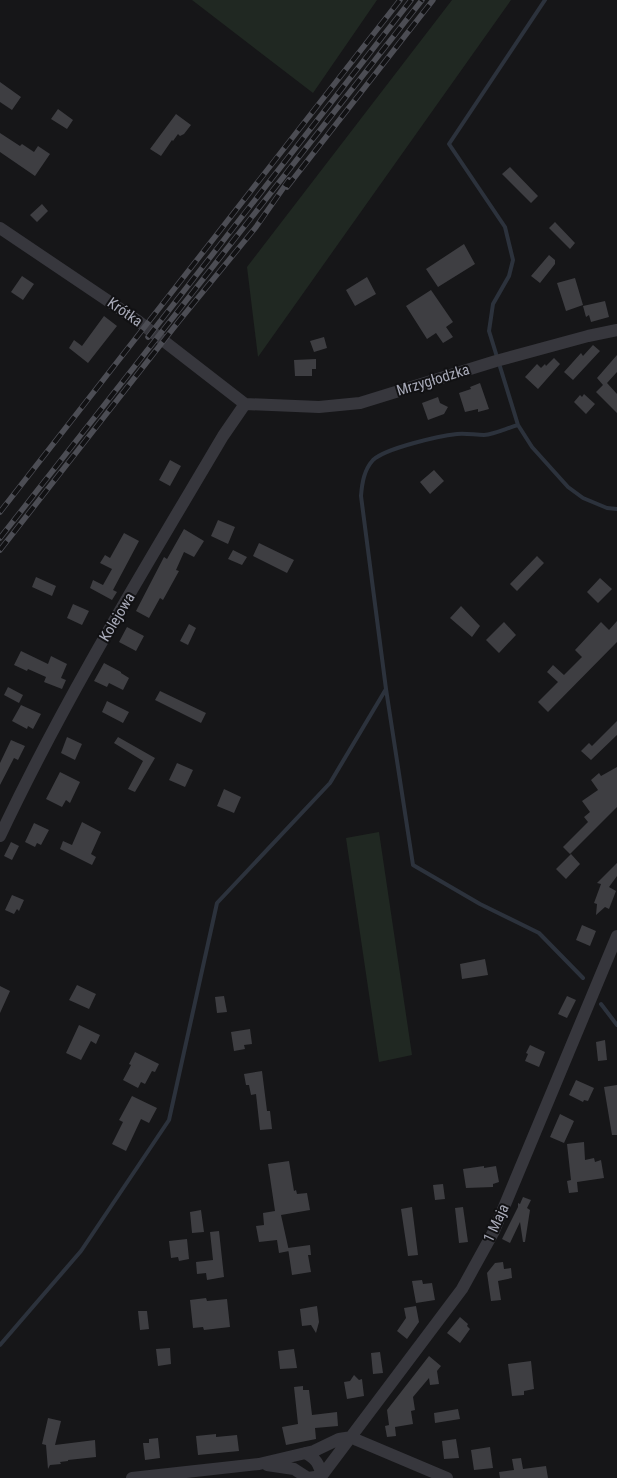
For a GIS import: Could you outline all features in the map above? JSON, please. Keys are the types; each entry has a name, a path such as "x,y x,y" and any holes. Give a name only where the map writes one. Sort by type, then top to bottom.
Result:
{"street":[{"name":"Krótka","path":"0,228 138,321 245,404"},
{"name":"Mrzygłodzka","path":"245,404 319,407 360,403 508,357 617,330"},
{"name":"Kolejowa","path":"0,836 48,740 96,652 223,436 245,404"},
{"name":"1 Maja","path":"323,1477 462,1289 494,1231 617,936"},
{"path":"132,1478 259,1464 305,1453 339,1439 352,1437 447,1478"},
{"path":"259,1464 294,1470 308,1478 323,1477 319,1463 305,1453"}],"shaded area":[{"path":"192,0 377,0 313,93"},
{"path":"452,0 511,0 258,357 247,267"},
{"path":"379,832 412,1055 379,1062 346,838"}],"building":[{"path":"0,82 21,97 12,110 0,102"},
{"path":"58,109 73,120 67,129 51,119"},
{"path":"176,114 191,125 184,134 180,136 178,134 172,140 161,156 150,149"},
{"path":"0,133 20,146 22,144 34,152 38,146 50,154 35,176 0,152"},
{"path":"510,167 538,196 531,203 502,174"},
{"path":"42,204 48,211 37,222 30,215"},
{"path":"555,222 575,243 570,249 549,228"},
{"path":"464,244 475,264 438,287 426,269"},
{"path":"549,255 555,260 555,264 540,283 531,276"},
{"path":"22,276 34,284 23,300 11,292"},
{"path":"367,277 376,294 355,306 346,290"},
{"path":"575,278 583,305 566,311 557,283"},
{"path":"431,290 453,322 446,327 453,337 443,343 436,333 427,339 406,306"},
{"path":"605,301 609,317 591,322 589,315 586,317 583,306"},
{"path":"104,316 117,326 88,363 69,348 74,340 82,346"},
{"path":"324,337 327,348 314,352 310,341"},
{"path":"593,345 600,351 573,380 564,372 581,353 583,356"},
{"path":"617,355 617,372 607,383 617,394 617,413 596,392 603,385 597,378"},
{"path":"554,358 560,364 538,389 525,377 537,364 541,368"},
{"path":"316,359 316,369 312,369 312,376 295,376 294,360"},
{"path":"480,383 489,409 478,412 478,409 465,412 459,393 471,389 470,387"},
{"path":"584,394 595,404 586,414 574,402 580,395 582,397"},
{"path":"438,397 440,403 448,407 444,414 428,420 422,403"},
{"path":"170,460 181,466 170,486 159,480"},
{"path":"434,470 444,481 430,494 420,482"},
{"path":"218,520 235,527 228,544 211,536"},
{"path":"184,529 204,541 194,557 184,552 176,570 179,571 163,600 160,598 149,618 136,611 164,557 167,559"},
{"path":"124,533 139,541 113,590 117,592 112,600 90,588 93,580 103,585 112,569 100,563 105,555 110,558"},
{"path":"259,543 294,560 287,573 253,556"},
{"path":"233,550 247,557 242,565 228,559"},
{"path":"537,556 544,563 517,591 510,584"},
{"path":"36,577 56,586 52,596 32,587"},
{"path":"600,578 612,589 598,603 587,592"},
{"path":"73,604 89,611 82,625 67,618"},
{"path":"461,606 480,626 472,637 450,618"},
{"path":"617,621 617,642 548,712 538,702 558,682 547,672 553,665 564,675 582,657 575,650 601,622 609,630"},
{"path":"504,622 516,635 499,653 486,640"},
{"path":"189,624 196,628 188,645 180,641"},
{"path":"127,627 144,636 136,651 119,642"},
{"path":"21,651 48,664 51,656 67,664 61,678 66,680 62,689 44,682 46,677 14,665"},
{"path":"104,663 129,678 123,690 109,683 107,687 94,681"},
{"path":"8,687 23,695 19,703 4,695"},
{"path":"160,691 206,713 201,723 155,700"},
{"path":"107,701 129,712 123,723 102,712"},
{"path":"21,705 41,714 33,729 28,726 27,729 12,721"},
{"path":"617,721 617,735 591,760 581,751 589,743 592,746"},
{"path":"67,737 82,744 75,760 61,753"},
{"path":"118,737 155,758 135,792 128,789 143,761 114,743"},
{"path":"11,740 25,746 18,760 14,758 0,785 0,763"},
{"path":"177,763 193,770 185,787 169,780"},
{"path":"617,767 617,807 570,854 563,847 588,822 584,817 590,812 582,801 598,790 591,780 599,773 601,776"},
{"path":"60,772 80,782 70,803 66,800 62,807 46,799"},
{"path":"224,789 241,797 234,813 217,806"},
{"path":"82,822 101,832 91,854 96,857 92,865 60,849 63,841 72,845"},
{"path":"34,823 49,830 41,845 37,843 35,847 25,842"},
{"path":"11,842 19,846 12,860 4,856"},
{"path":"571,854 580,864 566,879 556,869"},
{"path":"617,863 617,876 609,887 616,891 609,909 605,907 596,915 597,904 594,903 601,884 597,883"},
{"path":"12,895 24,900 19,911 17,909 14,914 5,910"},
{"path":"582,925 596,931 590,946 576,940"},
{"path":"485,959 488,975 462,979 460,964"},
{"path":"77,985 96,994 89,1009 69,1000"},
{"path":"0,986 10,991 0,1013"},
{"path":"224,996 227,1012 217,1013 215,997"},
{"path":"567,996 576,1000 567,1018 558,1014"},
{"path":"79,1025 100,1035 96,1044 91,1041 81,1060 66,1053"},
{"path":"250,1029 252,1044 244,1045 245,1049 234,1051 231,1032"},
{"path":"605,1040 607,1060 598,1061 596,1042"},
{"path":"530,1045 545,1052 539,1067 525,1061"},
{"path":"135,1052 159,1064 155,1072 152,1071 145,1084 141,1082 138,1088 123,1080"},
{"path":"262,1071 267,1111 270,1111 272,1129 260,1130 256,1094 251,1095 249,1085 246,1085 244,1074"},
{"path":"576,1080 594,1088 588,1101 584,1100 583,1102 569,1095"},
{"path":"617,1085 617,1135 612,1135 604,1087"},
{"path":"132,1096 157,1108 149,1123 141,1119 126,1151 112,1144 123,1122 119,1120"},
{"path":"560,1114 574,1121 564,1143 550,1137"},
{"path":"584,1142 585,1160 594,1158 595,1162 601,1160 604,1178 577,1182 578,1192 569,1193 567,1181 571,1180 567,1144"},
{"path":"289,1161 294,1191 296,1190 297,1194 307,1193 310,1210 281,1215 289,1251 279,1253 277,1240 259,1242 256,1226 264,1225 263,1213 275,1211 268,1164"},
{"path":"484,1166 484,1168 496,1166 499,1182 493,1184 493,1187 466,1188 463,1169"},
{"path":"443,1184 445,1199 435,1200 433,1185"},
{"path":"523,1197 531,1200 527,1208 530,1210 525,1242 523,1242 520,1222 510,1243 502,1239 518,1207 518,1203 520,1204"},
{"path":"412,1207 418,1255 408,1256 401,1209"},
{"path":"463,1207 468,1242 459,1243 455,1208"},
{"path":"201,1210 204,1232 192,1233 190,1212"},
{"path":"219,1231 224,1277 207,1280 206,1273 197,1274 196,1262 213,1260 210,1232"},
{"path":"187,1239 189,1259 179,1261 178,1257 171,1258 169,1241"},
{"path":"310,1245 311,1255 308,1255 311,1272 292,1275 288,1248"},
{"path":"503,1262 504,1269 511,1268 512,1278 498,1281 501,1300 491,1301 487,1273 495,1263"},
{"path":"422,1280 423,1284 432,1283 435,1300 416,1303 412,1281"},
{"path":"206,1298 207,1301 227,1299 230,1327 204,1330 203,1327 193,1328 190,1300"},
{"path":"317,1306 319,1322 316,1333 311,1325 302,1326 300,1309"},
{"path":"416,1306 419,1322 407,1339 397,1331 406,1318 404,1308"},
{"path":"138,1311 147,1311 149,1329 140,1330"},
{"path":"460,1317 468,1324 467,1326 470,1329 460,1343 447,1333"},
{"path":"170,1348 171,1364 158,1366 156,1349"},
{"path":"294,1349 297,1368 280,1369 278,1351"},
{"path":"380,1352 383,1373 373,1374 371,1353"},
{"path":"429,1356 441,1366 437,1371 439,1384 430,1385 429,1378 413,1397 415,1410 411,1411 413,1424 395,1427 396,1436 387,1437 385,1426 389,1425 387,1410"},
{"path":"531,1361 534,1389 524,1391 524,1395 512,1396 508,1364"},
{"path":"354,1375 359,1380 362,1379 364,1396 347,1399 344,1382 350,1381"},
{"path":"303,1386 303,1390 309,1390 312,1415 337,1412 338,1426 315,1428 316,1439 286,1445 282,1427 298,1424 294,1387"},
{"path":"458,1409 460,1419 435,1423 434,1413"},
{"path":"48,1418 61,1421 55,1445 95,1440 96,1457 60,1462 61,1464 50,1465 48,1469 46,1445 42,1444"},
{"path":"216,1434 216,1437 237,1435 239,1451 198,1455 196,1436"},
{"path":"158,1438 160,1458 145,1460 143,1443 149,1443 149,1439"},
{"path":"456,1439 459,1458 444,1459 442,1441"},
{"path":"490,1447 493,1468 474,1470 471,1450"},
{"path":"521,1458 523,1469 546,1466 548,1478 500,1478 499,1472 514,1470 512,1459"}],"waterway":[{"path":"545,0 449,144 505,227 513,260 509,276 493,304 489,331 518,425 532,447 568,487 583,498 607,508 617,509"},
{"path":"518,425 484,435 460,434 438,437 389,451 373,460 367,468 361,496 386,689 413,865 480,904 539,933 583,978"},
{"path":"0,1345 81,1251 169,1120 217,903 330,783 386,689"},
{"path":"601,1004 617,1025"}],"railway":[{"path":"0,512 400,0"},
{"path":"148,337 411,0"},
{"path":"0,538 422,0"},
{"path":"287,187 433,0"},
{"path":"0,550 179,321 256,227 289,180"}]}
